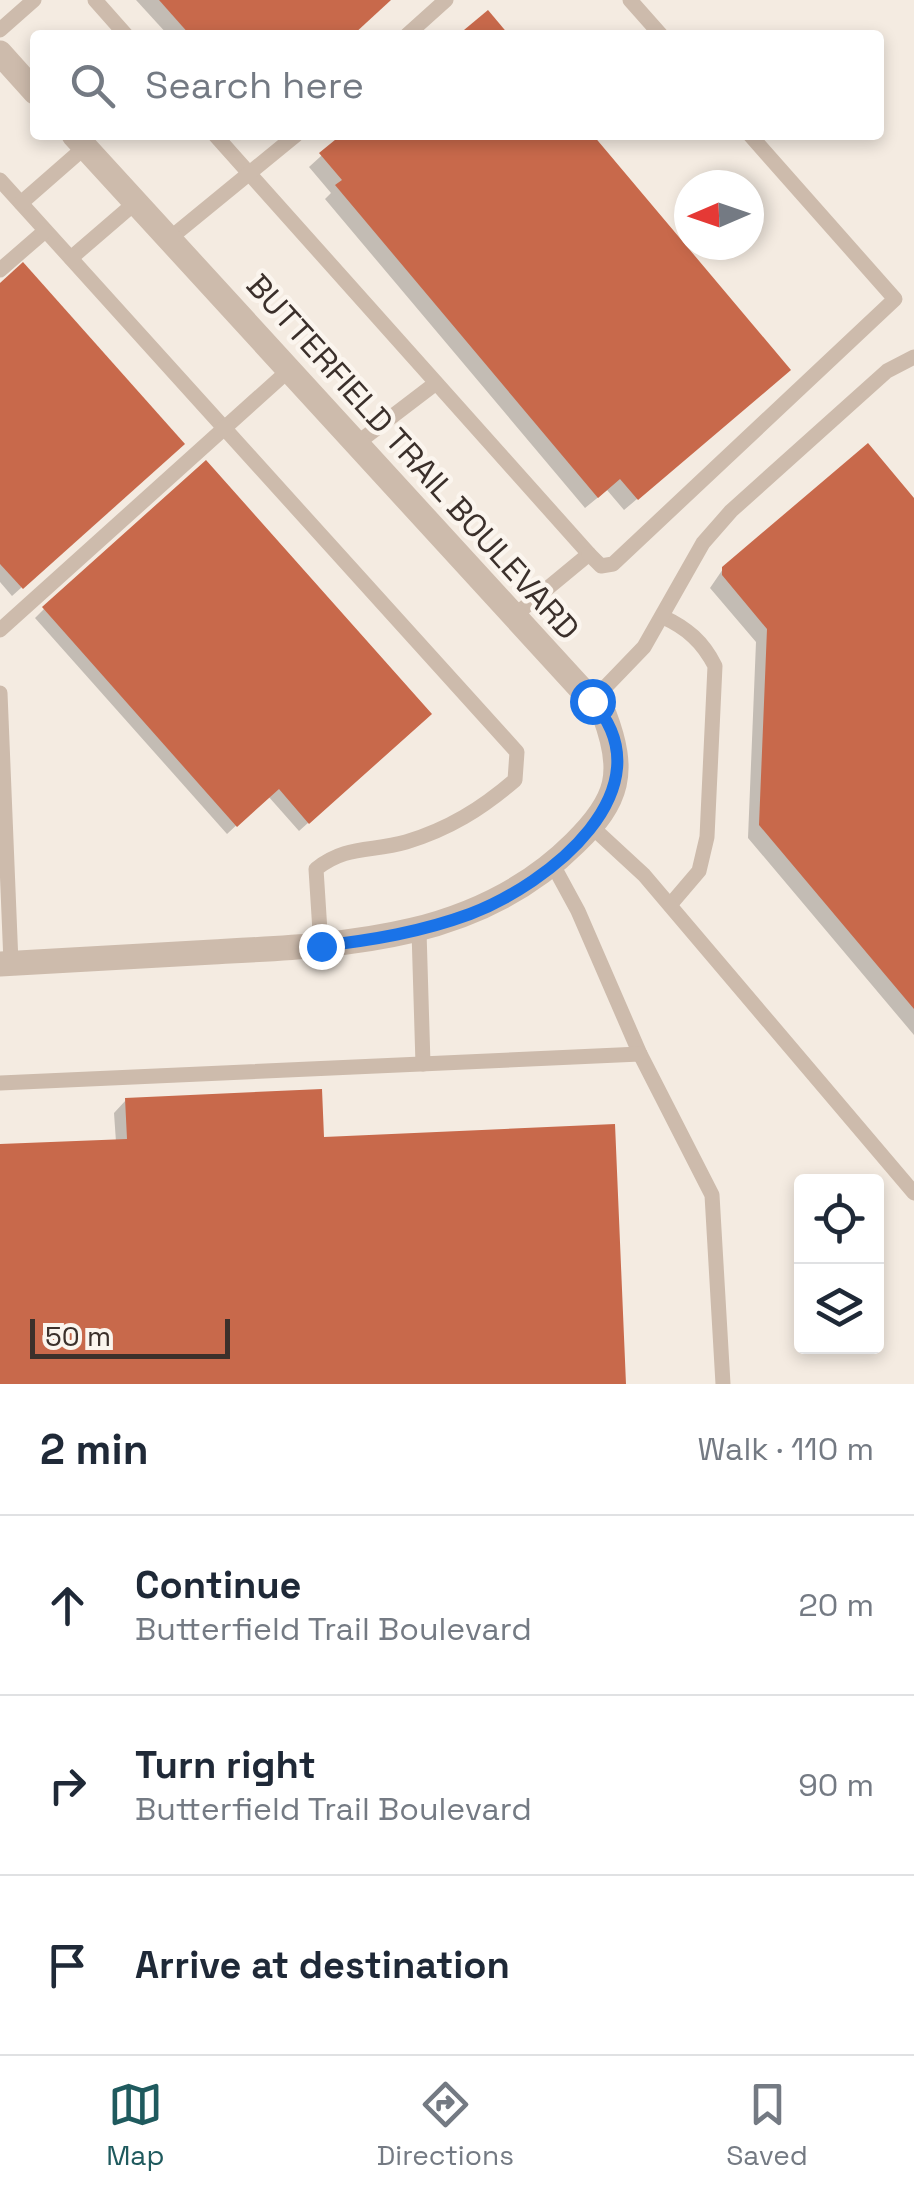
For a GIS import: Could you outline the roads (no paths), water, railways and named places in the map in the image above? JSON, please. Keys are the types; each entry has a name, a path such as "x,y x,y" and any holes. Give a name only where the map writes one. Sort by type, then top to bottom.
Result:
{"street":[{"path":"0,53 30,86"},
{"name":"BUTTERFIELD TRAIL BOULEVARD","path":"6,964 321,946 420,931 511,895 553,865 592,827 611,801 617,756 604,714 80,141"}],"lane":[{"path":"0,30 34,0"},
{"path":"95,0 122,30"},
{"path":"413,30 446,0"},
{"path":"630,0 657,30"},
{"path":"220,140 601,566 613,564 895,298 754,140"},
{"path":"169,239 252,176 291,140"},
{"path":"21,203 80,141"},
{"path":"0,180 517,752 515,780 480,810 402,844 335,854 316,869 321,946"},
{"path":"71,258 136,202"},
{"path":"0,270 45,231"},
{"path":"592,701 644,647 703,542 731,512 887,371 914,358"},
{"path":"0,630 289,370"},
{"path":"356,444 436,383"},
{"path":"514,616 589,554"},
{"path":"662,618 683,626 706,648 716,666 707,837 699,871 670,904"},
{"path":"0,693 6,964"},
{"path":"592,827 632,862 670,904 914,1193"},
{"path":"553,865 578,911 640,1054 712,1195 723,1384"},
{"path":"420,931 423,1064"},
{"path":"0,1083 640,1054"}]}
